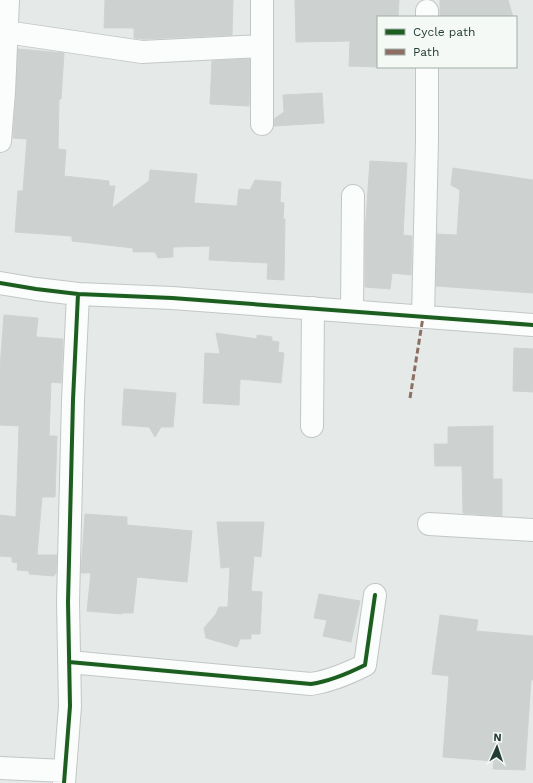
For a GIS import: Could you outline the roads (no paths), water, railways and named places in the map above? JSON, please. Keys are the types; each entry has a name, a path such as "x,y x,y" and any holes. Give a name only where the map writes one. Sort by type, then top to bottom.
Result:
{"street":[{"path":"0,141 4,92 8,0"},
{"path":"262,0 262,124"},
{"path":"6,32 142,52 262,46"},
{"path":"423,317 427,68"},
{"path":"352,311 353,196"},
{"path":"0,283 36,290 78,294 172,298 533,325"},
{"path":"0,768 64,777 70,706 68,602 73,400 78,294"},
{"path":"312,426 313,308"},
{"path":"429,524 533,530"},
{"path":"69,662 311,684 326,682 343,676 365,665 375,595"}]}
